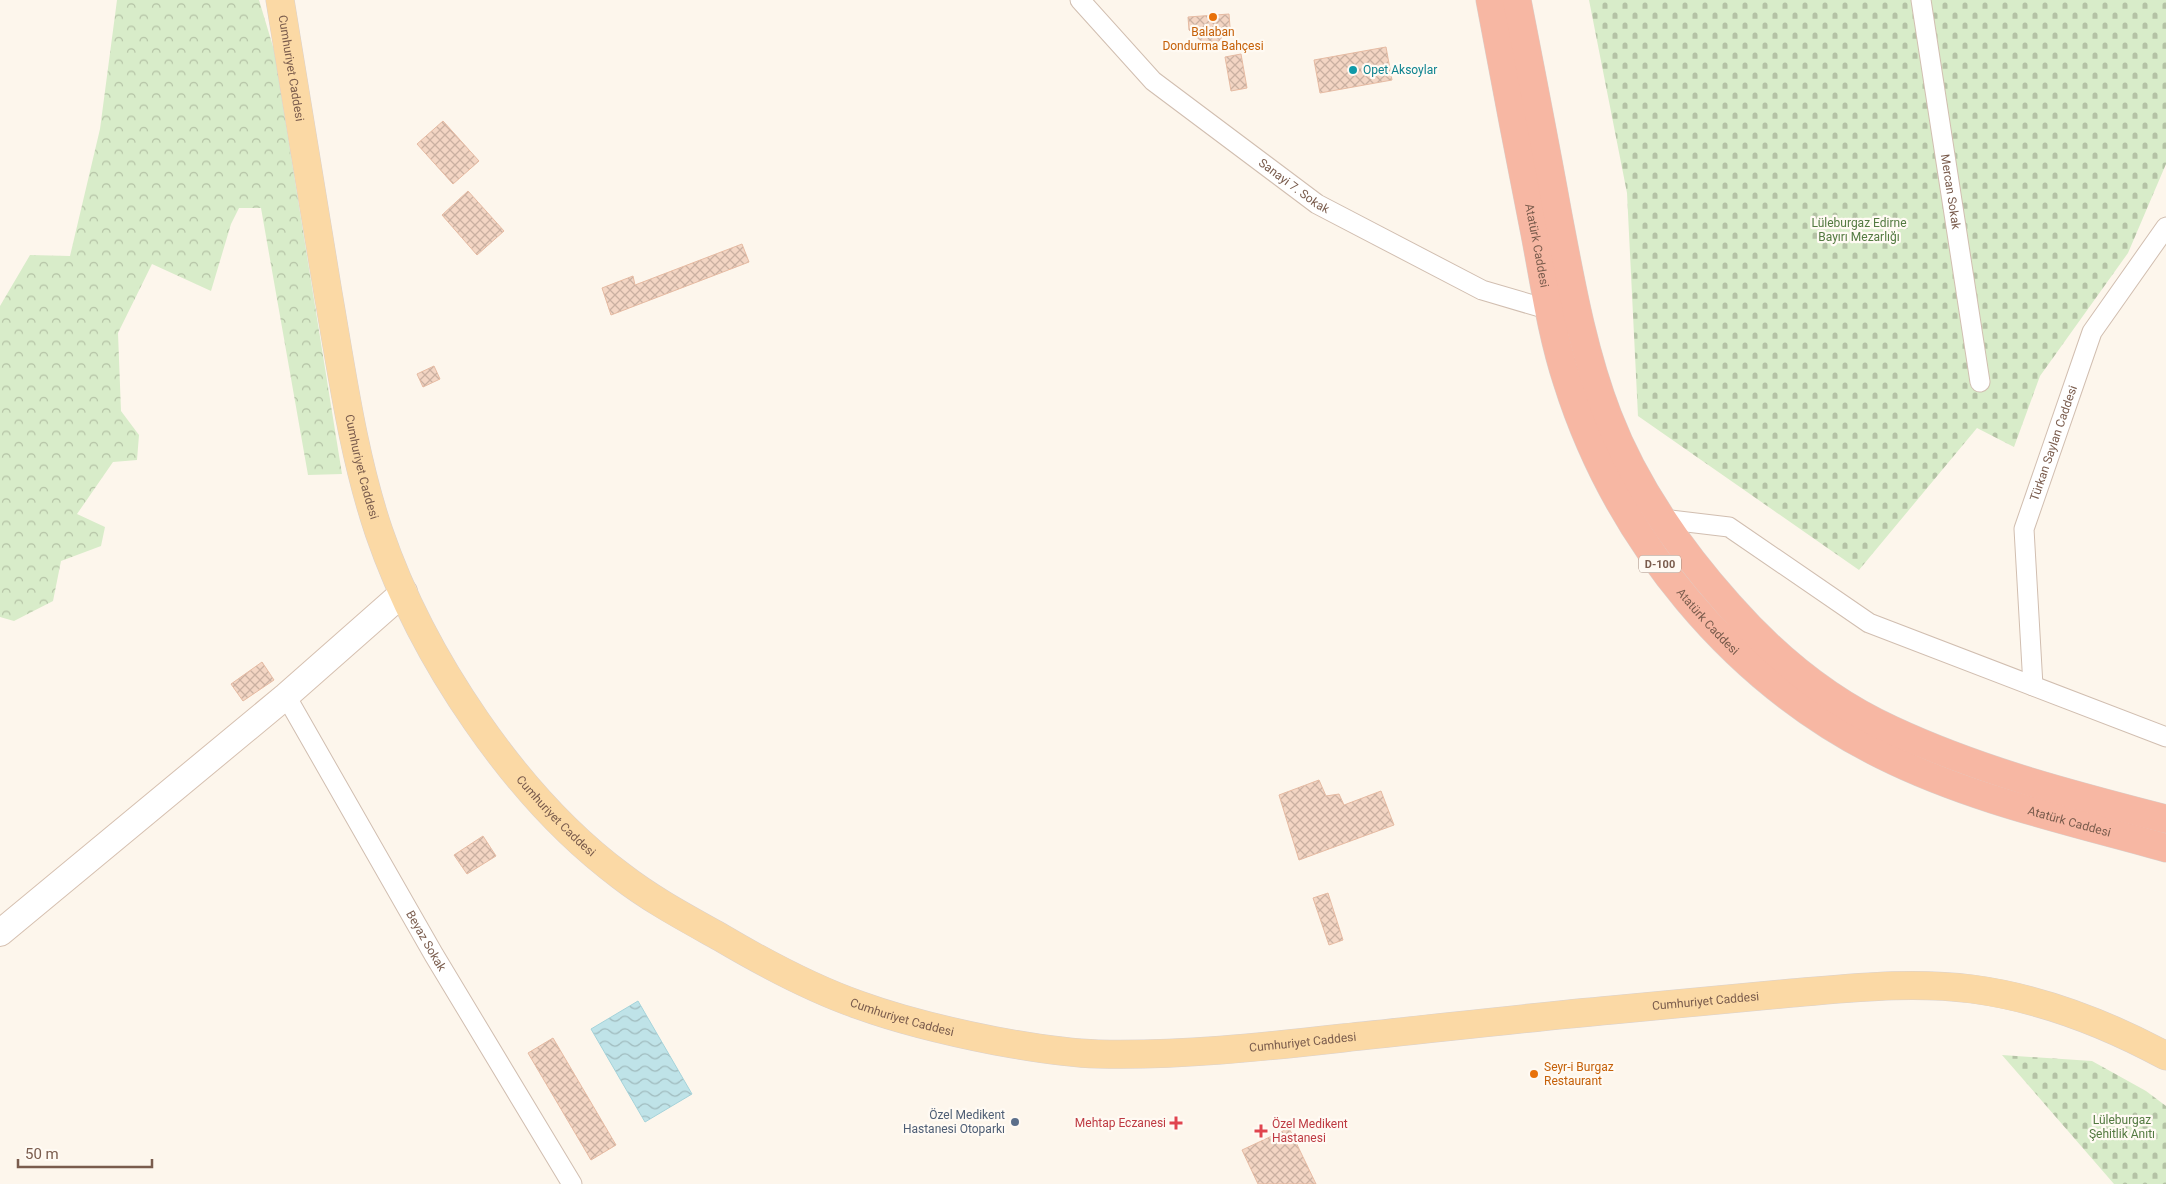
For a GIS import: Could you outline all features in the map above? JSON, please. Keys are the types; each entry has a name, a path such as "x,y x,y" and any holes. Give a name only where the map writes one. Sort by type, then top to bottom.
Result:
{"highway":[{"name":"Atatürk Caddesi","path":"1490,0 1550,310 1567,381 1580,417 1612,489 1628,518 1648,548 1689,600 1732,647 1765,677 1823,722 1884,756 1974,792 2036,813 2166,848"},
{"name":"Atatürk Caddesi","path":"1517,0 1584,342 1608,418 1642,486 1662,519 1700,571 1759,638 1808,678 1867,717 1949,755 1983,767 2083,798 2166,819"}],"main road":[{"name":"Cumhuriyet Caddesi","path":"280,0 352,431 380,535 404,592 435,654 463,700 521,780 580,842 618,874 652,898 784,972 863,1007 940,1029 1013,1044 1066,1052 1096,1054 1271,1046 1578,1013 1873,986 1926,985 1992,992 2043,1004 2091,1020 2166,1056"}],"street":[{"name":"Sanayi 7. Sokak","path":"1080,0 1153,82 1317,204 1482,290 1550,310"},
{"name":"Mercan Sokak","path":"1921,0 1980,382"},
{"name":"Türkan Saylan Caddesi","path":"2033,686 2024,529 2092,332 2166,227"},
{"path":"1662,519 1729,527 1869,623 2166,738"},
{"path":"0,933 286,696 404,592"},
{"name":"Beyaz Sokak","path":"286,696 434,955 572,1184"}],"green space":[{"path":"117,0 259,0 274,50 342,474 308,475 261,208 239,208 231,224 211,291 152,264 118,333 121,411 139,435 137,460 113,462 77,514 105,527 101,546 61,561 53,601 14,621 0,617 0,306 30,255 70,256 100,129"},
{"name":"Lüleburgaz Edirne Bayırı Mezarlığı","path":"1589,0 2166,0 2166,164 2128,253 2040,376 2014,447 1977,428 1859,570 1638,416 1627,193"},
{"name":"Lüleburgaz Şehitlik Anıtı","path":"2002,1055 2092,1061 2146,1091 2166,1106 2166,1184 2114,1184"}],"water":[{"path":"638,1001 692,1094 645,1122 591,1029"}],"building":[{"path":"1229,14 1230,27 1219,41 1202,42 1189,30 1188,17"},
{"name":"Opet Aksoylar","path":"1386,47 1392,80 1320,93 1314,60"},
{"path":"1241,54 1247,88 1231,91 1225,57"},
{"path":"443,121 479,161 453,184 417,144"},
{"path":"468,191 504,231 477,255 442,215"},
{"path":"742,244 749,262 611,315 602,288 633,276 635,285"},
{"path":"434,366 440,379 423,387 417,374"},
{"path":"262,662 274,680 243,701 231,684"},
{"path":"1319,780 1326,796 1339,794 1344,805 1381,791 1394,825 1299,860 1279,795"},
{"path":"483,836 496,856 467,874 454,855"},
{"path":"1328,893 1343,940 1329,945 1313,898"},
{"path":"553,1038 616,1145 591,1160 528,1053"},
{"name":"Özel Medikent Hastanesi","path":"1289,1128 1316,1184 1258,1184 1242,1150"}],"place":[{"name":"Balaban Dondurma Bahçesi","path":"1213,17"},
{"name":"Opet Aksoylar","path":"1353,70"},
{"name":"Seyr-i Burgaz Restaurant","path":"1534,1074"},
{"name":"Özel Medikent Hastanesi Otoparkı","path":"1015,1122"},
{"name":"Mehtap Eczanesi","path":"1176,1123"},
{"name":"Özel Medikent Hastanesi","path":"1261,1131"}]}
